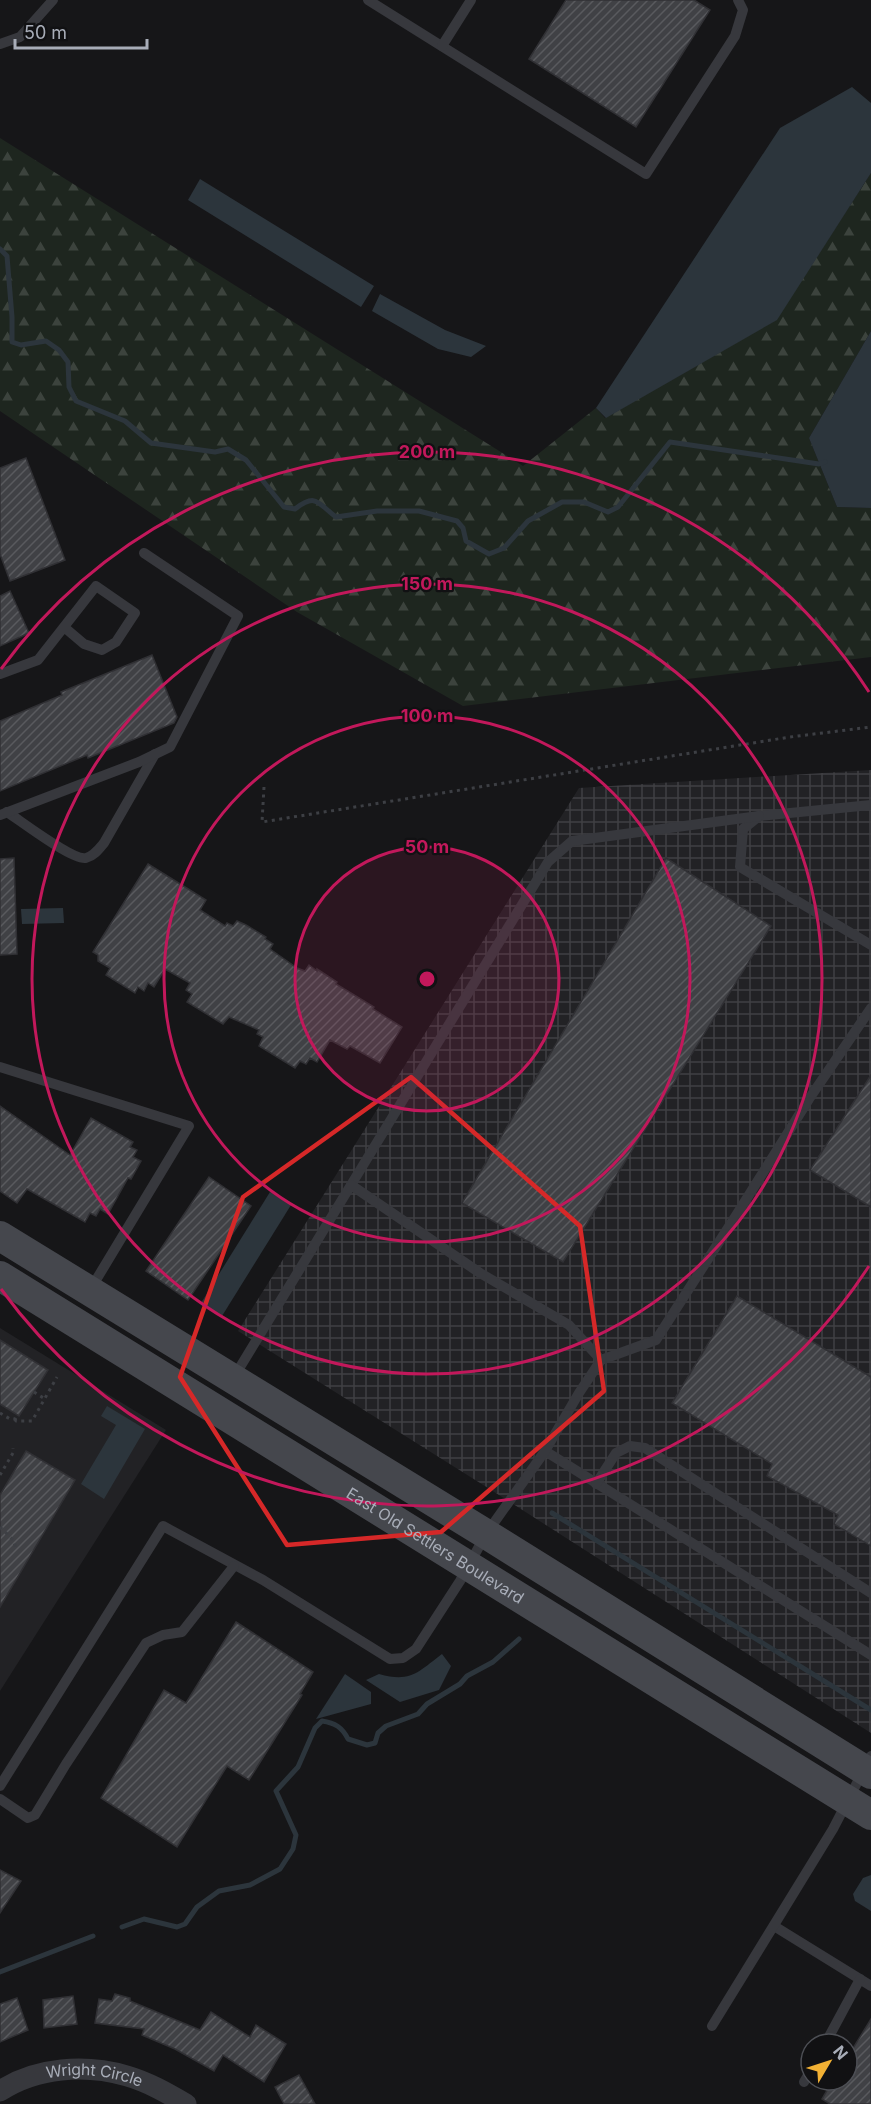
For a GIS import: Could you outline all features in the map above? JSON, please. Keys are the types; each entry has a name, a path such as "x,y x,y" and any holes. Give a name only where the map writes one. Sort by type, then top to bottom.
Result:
{"main road":[{"path":"0,1236 869,1766"},
{"name":"East Old Settlers Boulevard","path":"0,1276 860,1808"}],"street":[{"name":"Wright Circle","path":"0,2091 12,2083 34,2075 64,2069 97,2070 136,2079 186,2104"}],"lane":[{"path":"0,44 20,37 53,0"},
{"path":"368,0 646,174 735,36 743,10 738,0"},
{"path":"442,46 471,0"},
{"path":"4,814 139,762 170,747 238,616 144,554"},
{"path":"0,674 38,660 96,586 135,613 116,642 102,650 84,644 64,627"},
{"path":"4,814 70,854 86,858 94,855 104,843 155,754"},
{"path":"232,1379 548,862 572,841 759,816 871,805"},
{"path":"759,816 743,829 741,867 871,945"},
{"path":"0,1786 163,1526 263,1580 390,1659 403,1658 416,1649 486,1534 545,1451 600,1360 656,1340 809,1099 871,1008"},
{"path":"0,1067 189,1126 90,1291"},
{"path":"351,1185 480,1273 569,1325 600,1360"},
{"path":"596,1484 616,1453 630,1446 645,1448 871,1593"},
{"path":"545,1451 871,1655"},
{"path":"0,1799 28,1818 35,1815 146,1643 163,1635 182,1632 234,1566"},
{"path":"712,2026 774,1926 860,1808 869,1766"},
{"path":"774,1926 871,1986"},
{"path":"831,2032 860,1979"}],"path":[{"path":"264,787 262,822 778,739 871,727"},
{"path":"0,1413 10,1419 16,1417 16,1421 32,1421 57,1377"},
{"path":"34,1392 45,1399"},
{"path":"0,1476 13,1454 13,1448"},
{"path":"0,1527 14,1540 16,1551"}],"highlighted area":[{"path":"411,1077 580,1226 604,1391 441,1532 287,1545 180,1377 243,1197"}],"shaded area":[{"path":"852,87 871,103 871,173 777,320 606,418 596,408 780,128"},
{"path":"200,179 374,286 361,307 188,200"},
{"path":"380,294 445,330 486,346 471,357 438,349 372,311"},
{"path":"871,331 871,508 837,507 809,438"},
{"path":"871,770 871,1733 238,1331 579,788"},
{"path":"63,908 64,923 22,924 21,909"},
{"path":"270,1192 291,1205 222,1316 201,1303"},
{"path":"0,1328 166,1430 0,1691"},
{"path":"107,1406 145,1429 104,1499 81,1484 116,1425 101,1416"},
{"path":"442,1654 451,1666 439,1690 400,1702 366,1680 379,1674 399,1677 414,1674"},
{"path":"345,1674 371,1692 371,1704 316,1719"},
{"path":"871,1875 871,1911 855,1901 853,1894 863,1878"}],"green space":[{"path":"0,138 523,466 596,408 605,418 776,320 871,173 871,331 809,438 837,507 871,508 871,657 463,706 297,612 0,411"}],"building":[{"path":"566,0 694,0 710,10 636,127 529,59"},
{"path":"26,458 65,560 10,581 0,554 0,468"},
{"path":"10,591 29,633 0,646 0,596"},
{"path":"152,655 177,717 174,723 88,758 87,755 0,791 0,721 62,695 61,692"},
{"path":"14,858 17,954 0,955 0,859"},
{"path":"666,858 771,926 563,1262 462,1203"},
{"path":"148,864 206,900 200,910 225,926 227,923 233,926 237,921 246,925 266,937 265,939 273,944 270,949 297,968 305,971 309,965 317,971 317,969 402,1027 380,1063 350,1046 347,1049 330,1040 317,1062 310,1058 306,1064 300,1061 295,1068 259,1046 263,1037 257,1034 259,1030 229,1017 223,1024 187,1002 192,994 186,990 190,983 165,969 154,987 148,983 144,991 138,987 135,993 106,975 110,968 98,961 98,955 93,952"},
{"path":"871,1075 871,1207 810,1170"},
{"path":"0,1106 70,1155 91,1118 133,1142 130,1147 137,1150 133,1157 141,1161 131,1179 128,1178 108,1214 100,1209 96,1216 90,1213 85,1222 27,1189 17,1203 0,1191"},
{"path":"209,1177 251,1206 188,1300 146,1271"},
{"path":"737,1296 871,1377 871,1546 834,1524 838,1515 767,1476 772,1464 672,1403"},
{"path":"0,1340 48,1370 19,1416 0,1404"},
{"path":"26,1451 75,1480 0,1607 0,1495"},
{"path":"236,1622 313,1672 300,1694 302,1695 249,1780 227,1766 177,1847 101,1798 164,1690 186,1703"},
{"path":"0,1870 21,1881 0,1913"},
{"path":"115,1994 130,1998 130,2001 200,2030 211,2012 250,2037 256,2025 286,2044 264,2082 223,2055 214,2071 175,2049 142,2035 144,2029 95,2023 99,1999 112,2001"},
{"path":"73,1996 77,2024 44,2028 43,2000"},
{"path":"17,1998 28,2030 0,2042 0,2004"},
{"path":"871,2019 871,2104 830,2104 822,2099 826,2092 859,2092 859,2038"},
{"path":"299,2075 315,2104 284,2104 275,2087"}],"waterway":[{"path":"0,249 7,256 12,342 21,345 46,341 59,350 68,362 69,387 76,401 125,421 151,443 215,452 228,449 246,460 284,507 295,509 308,501 313,501 321,504 336,517 377,511 419,511 457,521 463,528 466,541 489,554 504,548 528,521 562,502 584,502 608,512 618,507 670,442 819,464 825,462"},
{"path":"552,1513 871,1710"},
{"path":"122,1927 144,1919 177,1927 185,1924 197,1907 219,1891 250,1885 280,1869 293,1849 296,1835 276,1791 298,1767 315,1728 322,1721 338,1726 348,1739 367,1745 375,1743 378,1733 386,1726 418,1714 427,1704 460,1684 467,1676 493,1662 519,1639"},
{"path":"0,1972 93,1936"}]}
